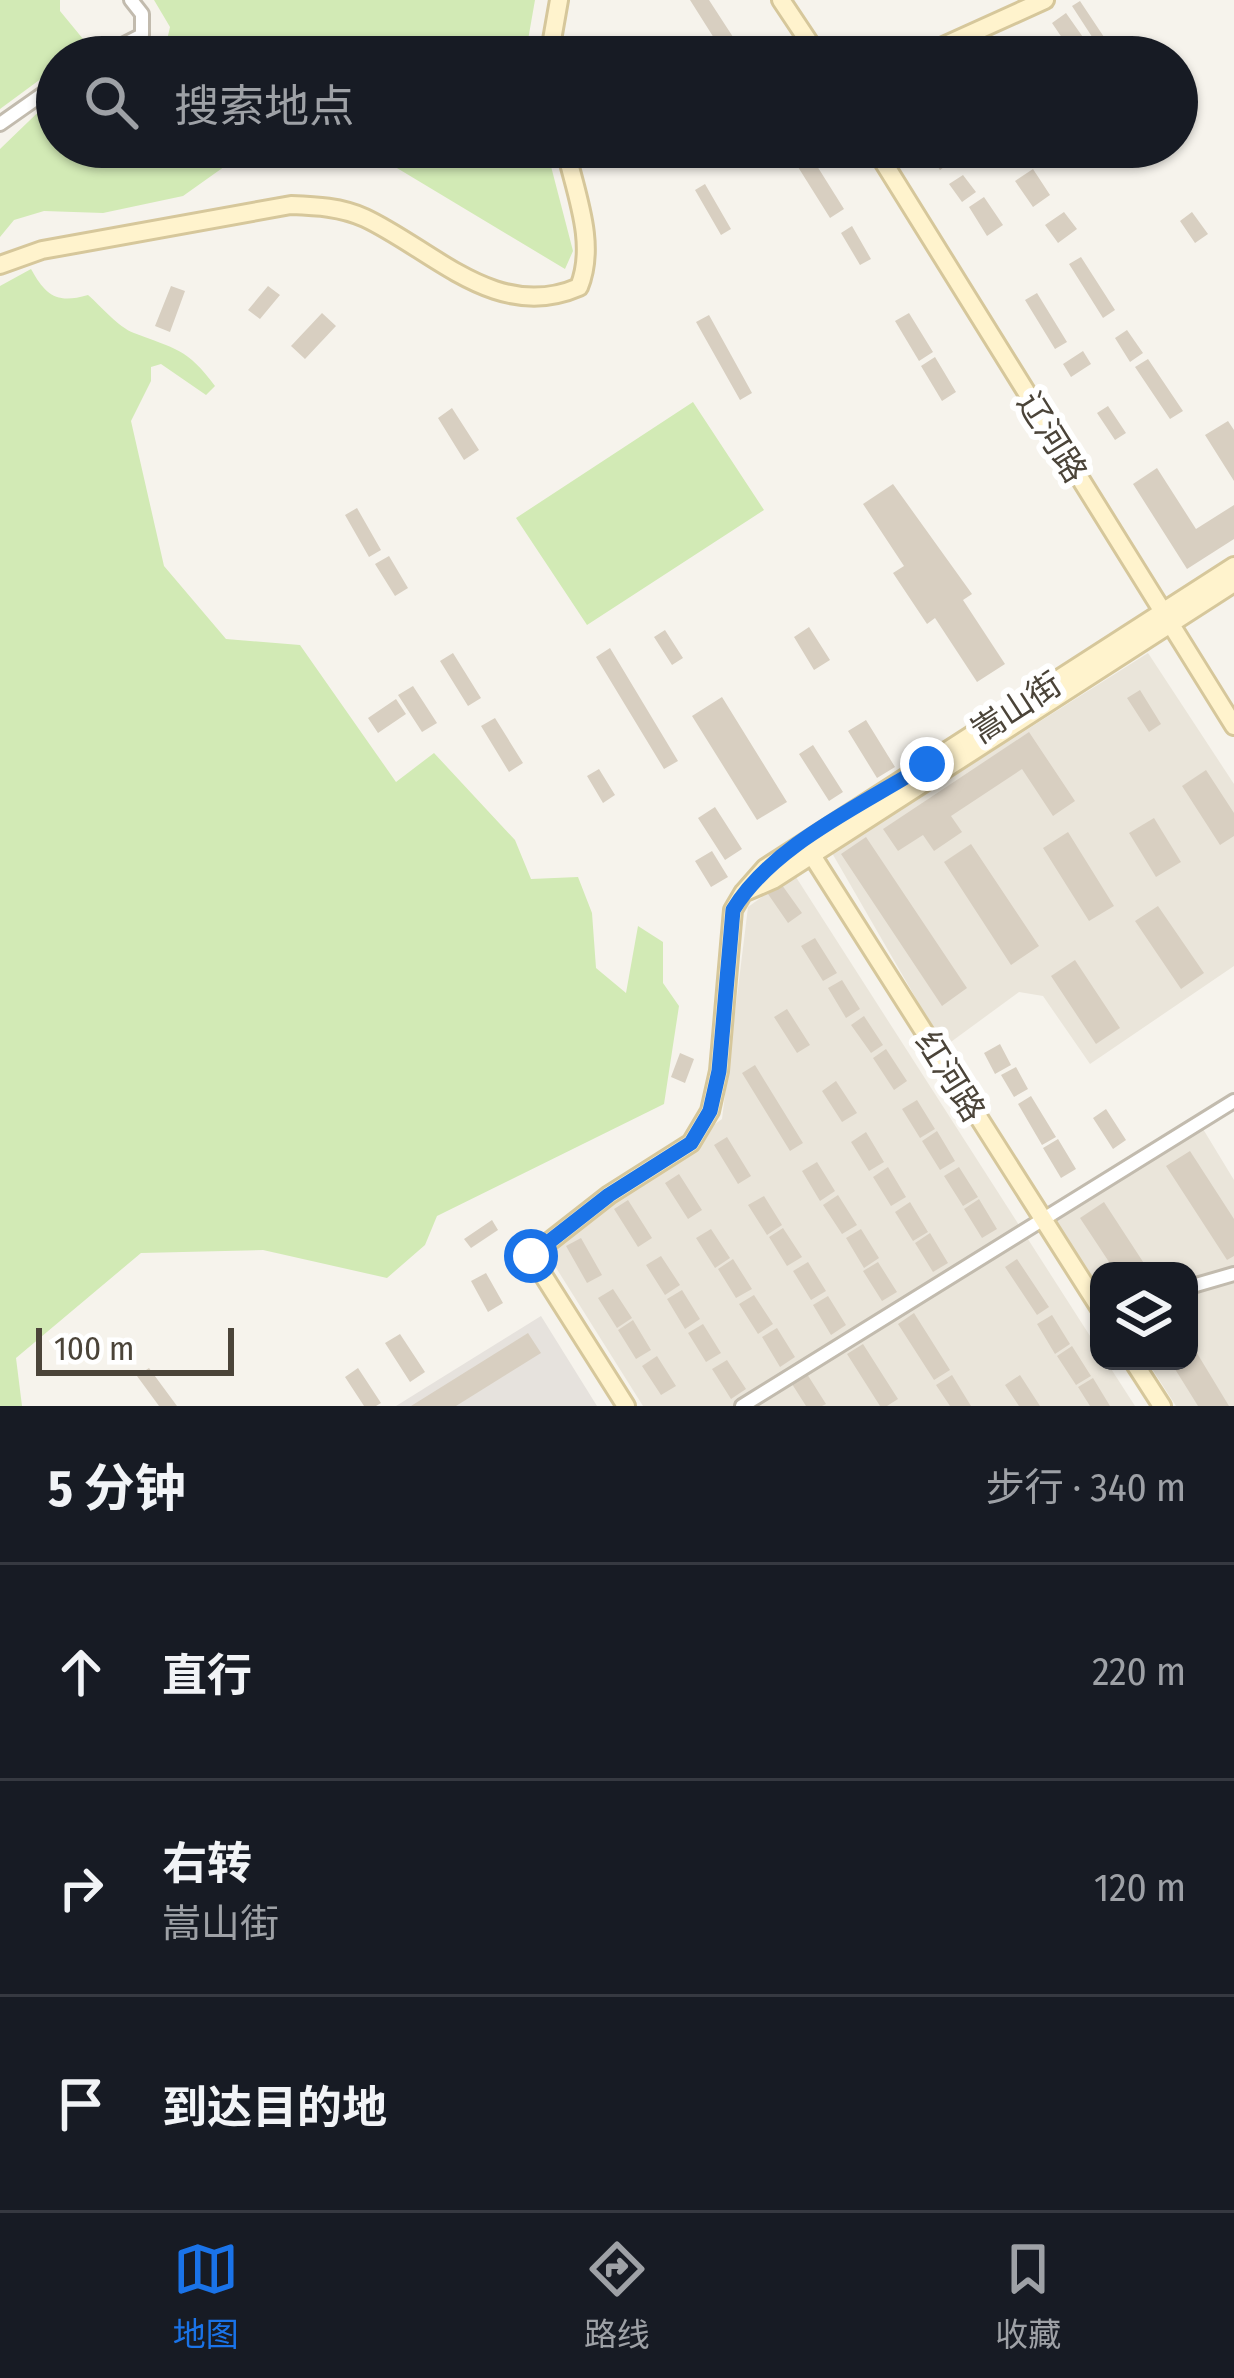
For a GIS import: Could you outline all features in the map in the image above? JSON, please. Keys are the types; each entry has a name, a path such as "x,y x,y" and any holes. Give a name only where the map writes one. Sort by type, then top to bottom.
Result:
{"street":[{"path":"131,0 142,14 140,36"},
{"path":"553,36 560,0"},
{"path":"781,0 805,36"},
{"path":"966,36 1046,0"},
{"path":"0,124 36,99"},
{"path":"0,266 42,250 291,205 328,206 365,218 459,278 516,294 558,296 580,287 586,272 587,242 570,168"},
{"name":"辽河路","path":"887,168 1234,726"},
{"name":"嵩山街","path":"626,1406 531,1256 609,1195 691,1143 710,1111 719,1071 733,910 743,893 765,868 808,849 1166,618 1234,566"},
{"name":"嵩山街","path":"1166,618 1234,583"},
{"name":"红河路","path":"808,849 1090,1293"},
{"path":"742,1406 1234,1101"},
{"path":"1198,1284 1234,1274"},
{"path":"1139,1370 1162,1406"}],"shaded area":[{"path":"1148,653 1234,784 1234,966 1090,1064 1043,996 1019,992 944,1047 832,853"},
{"path":"794,874 1090,1336 1090,1370 1112,1370 1135,1406 643,1406 543,1247 722,1119 748,907"},
{"path":"1203,1129 1234,1180 1234,1406 1176,1406 1153,1370 1198,1370 1198,1262 1090,1262 1090,1274 1056,1221"},
{"path":"541,1316 597,1406 396,1406"}],"green space":[{"path":"0,0 60,0 60,11 81,36 36,36 36,82 0,109"},
{"path":"154,0 535,0 529,36 168,36 170,27"},
{"path":"36,114 36,168 222,168 183,196 103,213 44,211 14,220 0,237 0,149"},
{"path":"397,168 551,168 573,251 565,269"},
{"path":"31,269 54,296 88,295 128,330 188,357 215,386 206,395 161,364 151,367 151,381 131,421 164,566 226,639 300,645 396,782 434,753 515,840 531,879 578,877 592,913 596,968 626,993 638,926 663,942 663,983 679,1006 664,1104 437,1216 425,1245 387,1278 263,1250 141,1253 16,1358 22,1406 0,1406 0,286"},
{"path":"693,402 764,510 587,625 516,518"}],"building":[{"path":"690,0 709,0 732,36 713,36"},
{"path":"1080,1 1103,36 1092,36 1072,6"},
{"path":"1066,13 1082,36 1061,36 1052,23"},
{"path":"799,168 818,168 844,209 830,218"},
{"path":"1033,169 1050,195 1033,207 1015,181"},
{"path":"963,175 976,192 962,202 949,184"},
{"path":"705,184 731,229 721,235 695,190"},
{"path":"984,197 1003,225 987,236 969,207"},
{"path":"1064,212 1077,229 1058,243 1045,225"},
{"path":"1192,212 1208,234 1195,243 1180,221"},
{"path":"852,226 871,259 860,265 841,233"},
{"path":"1081,257 1115,310 1103,318 1069,264"},
{"path":"171,286 185,291 170,332 155,326"},
{"path":"268,286 280,295 260,319 248,310"},
{"path":"1037,293 1067,342 1055,349 1025,300"},
{"path":"322,313 336,326 305,359 291,346"},
{"path":"909,313 933,352 919,361 895,321"},
{"path":"709,315 752,393 740,400 696,322"},
{"path":"1127,330 1143,353 1130,362 1115,338"},
{"path":"1083,351 1091,364 1071,377 1063,364"},
{"path":"935,357 956,392 942,401 921,366"},
{"path":"1148,359 1183,411 1170,419 1135,367"},
{"path":"1108,406 1126,433 1115,440 1097,413"},
{"path":"452,408 479,450 464,460 438,418"},
{"path":"1228,421 1234,430 1234,481 1205,435"},
{"path":"1157,468 1196,529 1234,505 1234,539 1187,569 1133,484"},
{"path":"893,484 972,594 963,600 1005,664 977,682 935,618 927,624 893,573 904,566 863,504"},
{"path":"357,508 381,550 369,557 345,515"},
{"path":"389,556 408,588 395,596 375,564"},
{"path":"809,627 830,660 814,670 794,637"},
{"path":"665,630 683,658 672,665 654,637"},
{"path":"610,648 678,761 664,769 596,657"},
{"path":"453,653 481,698 468,706 440,661"},
{"path":"413,686 437,723 422,732 398,695"},
{"path":"1140,690 1161,724 1149,732 1127,698"},
{"path":"722,697 787,802 757,820 692,716"},
{"path":"396,699 406,714 378,733 368,718"},
{"path":"495,718 523,763 509,772 481,726"},
{"path":"866,720 895,767 877,778 848,731"},
{"path":"1029,732 1075,801 1053,816 1022,769 951,816 962,832 934,851 923,835 898,851 883,829"},
{"path":"813,745 843,792 829,801 799,754"},
{"path":"599,769 615,795 603,803 587,776"},
{"path":"1206,770 1234,813 1234,836 1220,845 1182,786"},
{"path":"715,807 742,849 725,860 698,818"},
{"path":"1154,818 1181,862 1156,877 1129,833"},
{"path":"1068,832 1114,906 1089,921 1043,848"},
{"path":"866,837 967,988 942,1006 841,854"},
{"path":"971,844 1039,946 1011,965 944,862"},
{"path":"712,851 728,877 711,887 695,861"},
{"path":"782,885 802,913 788,923 768,894"},
{"path":"1158,906 1204,973 1181,989 1135,921"},
{"path":"815,938 837,973 823,981 801,946"},
{"path":"1075,960 1120,1028 1096,1044 1051,976"},
{"path":"842,980 860,1009 846,1018 828,988"},
{"path":"787,1009 810,1045 797,1053 774,1017"},
{"path":"864,1016 883,1045 871,1053 851,1025"},
{"path":"1000,1044 1011,1065 995,1074 984,1053"},
{"path":"886,1049 907,1081 894,1090 873,1058"},
{"path":"680,1053 694,1059 685,1083 671,1077"},
{"path":"755,1065 803,1143 790,1151 742,1073"},
{"path":"1016,1067 1028,1089 1014,1097 1001,1075"},
{"path":"836,1081 857,1113 842,1122 822,1091"},
{"path":"1031,1096 1056,1137 1042,1145 1018,1104"},
{"path":"917,1100 935,1129 920,1138 902,1109"},
{"path":"1106,1109 1126,1140 1113,1149 1093,1118"},
{"path":"937,1131 955,1161 940,1170 922,1141"},
{"path":"866,1132 884,1162 869,1171 851,1142"},
{"path":"727,1137 751,1176 738,1184 714,1145"},
{"path":"1058,1139 1076,1169 1061,1178 1043,1148"},
{"path":"1190,1151 1234,1219 1234,1256 1227,1260 1166,1166"},
{"path":"817,1162 835,1191 820,1201 802,1171"},
{"path":"888,1167 906,1197 891,1206 873,1177"},
{"path":"959,1167 978,1197 963,1206 944,1176"},
{"path":"679,1174 702,1210 688,1219 665,1183"},
{"path":"838,1195 857,1225 842,1234 823,1205"},
{"path":"764,1196 782,1225 767,1235 748,1205"},
{"path":"979,1199 997,1229 982,1238 964,1209"},
{"path":"628,1200 652,1238 638,1247 614,1209"},
{"path":"910,1202 928,1232 913,1241 895,1212"},
{"path":"1104,1202 1143,1262 1109,1262 1080,1218"},
{"path":"492,1220 498,1230 471,1248 464,1239"},
{"path":"783,1228 802,1257 787,1266 769,1237"},
{"path":"711,1229 730,1258 715,1268 696,1238"},
{"path":"861,1229 879,1258 864,1268 846,1238"},
{"path":"930,1233 948,1263 933,1272 915,1243"},
{"path":"581,1238 602,1275 587,1283 566,1246"},
{"path":"661,1256 680,1285 665,1295 646,1265"},
{"path":"733,1259 752,1289 736,1298 718,1269"},
{"path":"1017,1259 1049,1307 1037,1315 1005,1267"},
{"path":"808,1262 826,1291 811,1300 793,1271"},
{"path":"878,1262 897,1292 882,1301 863,1271"},
{"path":"486,1273 503,1303 488,1312 471,1281"},
{"path":"613,1289 632,1318 617,1328 598,1298"},
{"path":"682,1290 700,1319 685,1329 667,1299"},
{"path":"754,1295 773,1324 758,1334 739,1304"},
{"path":"828,1296 846,1325 831,1335 813,1305"},
{"path":"914,1313 950,1370 934,1380 898,1324"},
{"path":"1052,1315 1070,1344 1055,1354 1037,1324"},
{"path":"633,1320 651,1350 636,1359 618,1330"},
{"path":"703,1324 721,1353 706,1362 688,1333"},
{"path":"777,1328 795,1357 780,1367 762,1337"},
{"path":"528,1333 541,1353 456,1406 411,1406"},
{"path":"400,1334 425,1372 410,1382 385,1343"},
{"path":"863,1344 898,1399 887,1406 880,1406 847,1354"},
{"path":"1072,1346 1091,1376 1076,1385 1057,1356"},
{"path":"1198,1355 1229,1406 1198,1406 1176,1370 1198,1370"},
{"path":"657,1356 676,1386 661,1395 642,1366"},
{"path":"727,1360 746,1389 731,1399 712,1369"},
{"path":"149,1368 177,1406 159,1406 137,1376"},
{"path":"358,1368 381,1403 376,1406 364,1406 345,1377"},
{"path":"807,1374 826,1404 806,1406 792,1384"},
{"path":"952,1375 971,1406 950,1406 936,1385"},
{"path":"1020,1375 1040,1406 1019,1406 1005,1385"},
{"path":"1093,1378 1110,1406 1090,1406 1078,1387"}],"route":[{"path":"531,1256 609,1195 691,1143 710,1111 719,1071 733,910 743,893 765,868 927,764"}]}
